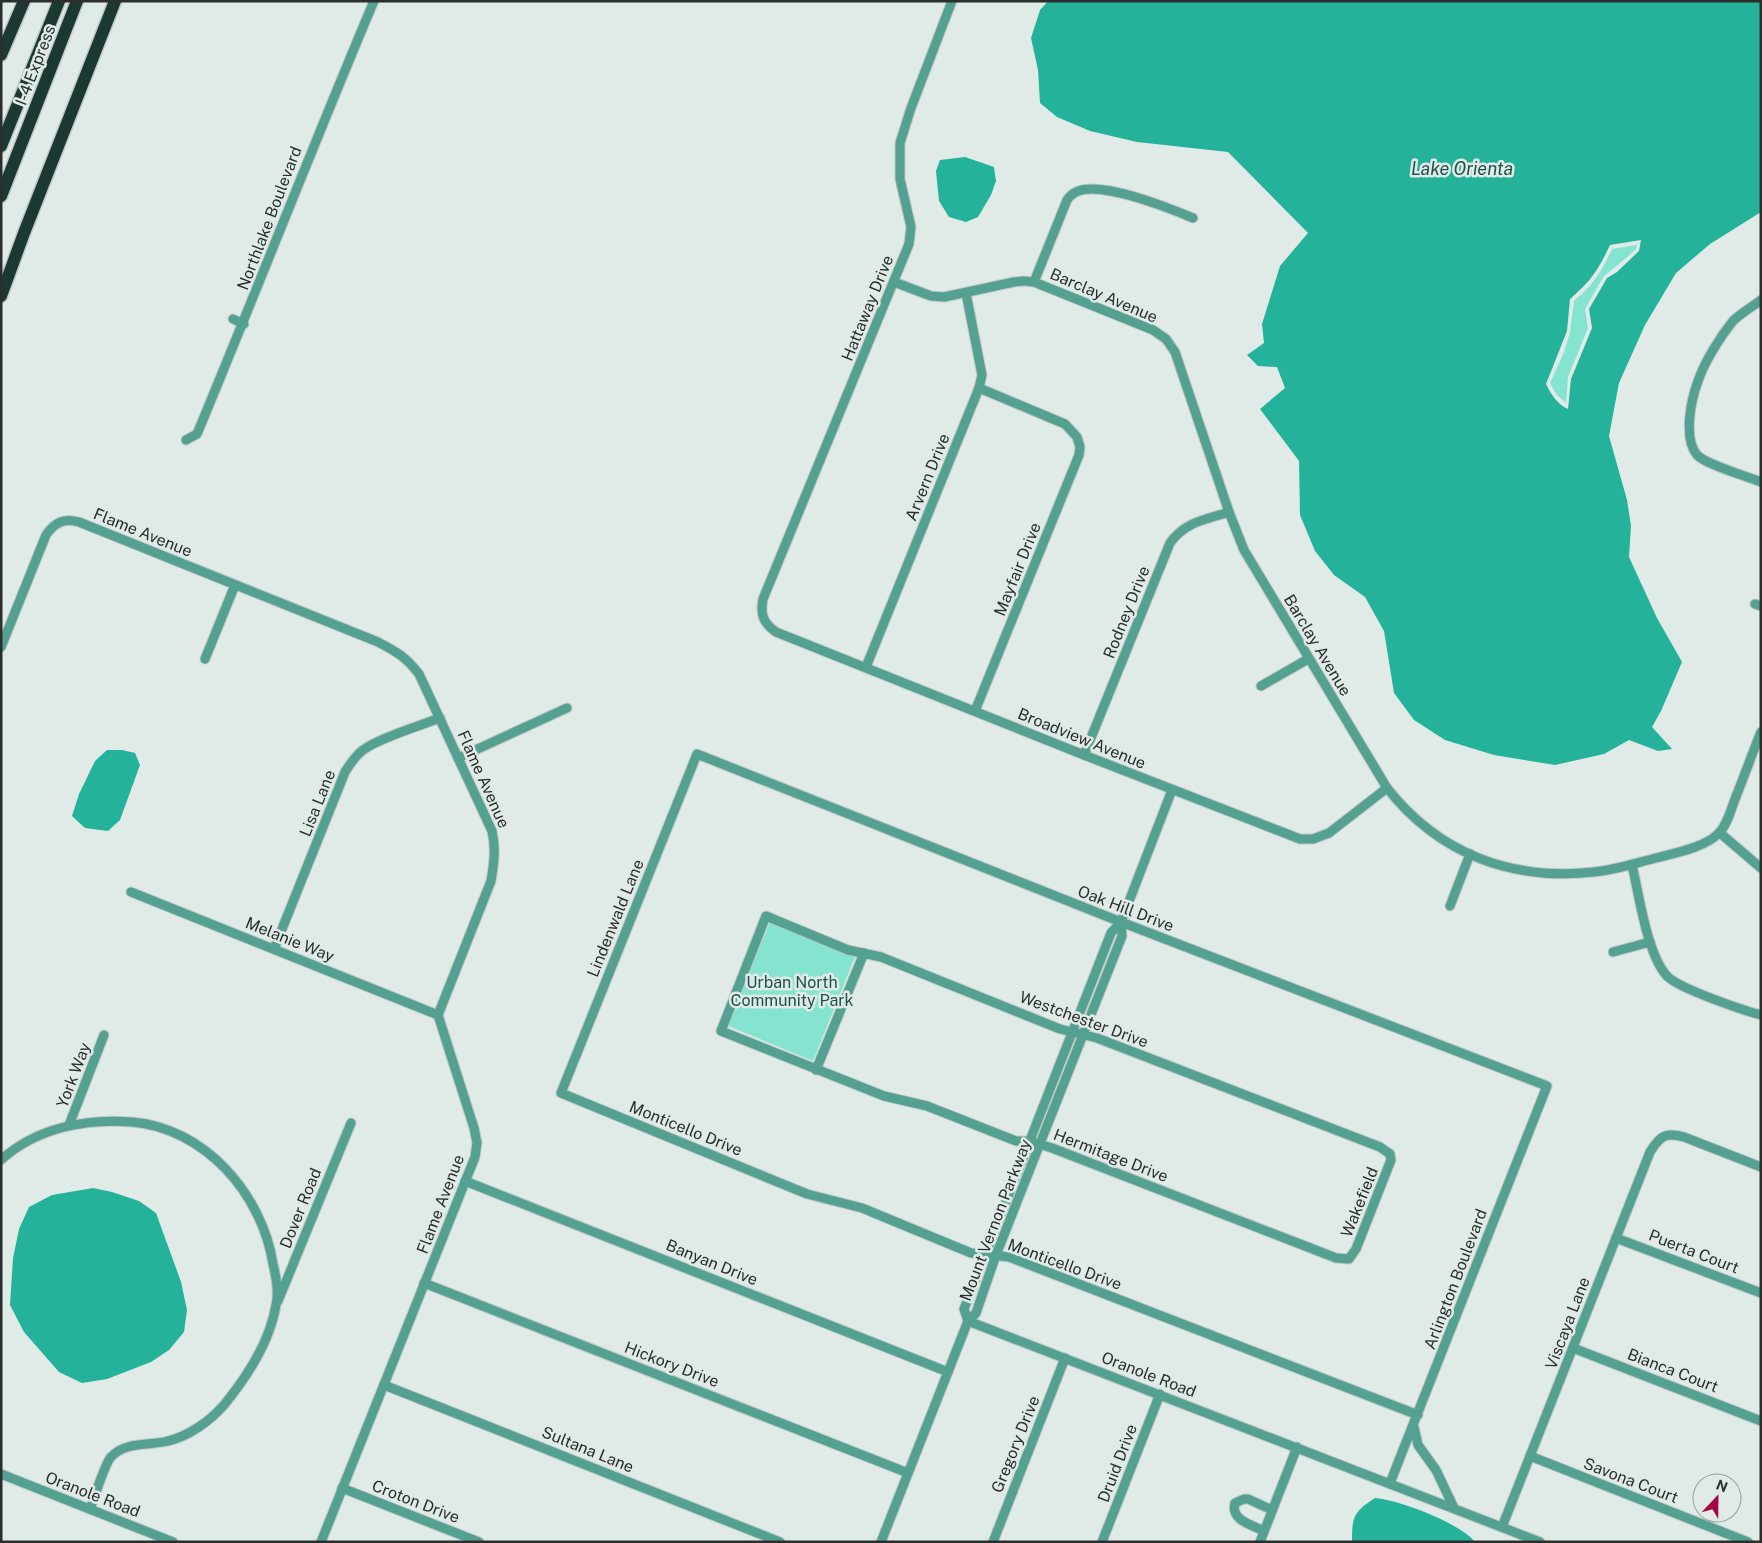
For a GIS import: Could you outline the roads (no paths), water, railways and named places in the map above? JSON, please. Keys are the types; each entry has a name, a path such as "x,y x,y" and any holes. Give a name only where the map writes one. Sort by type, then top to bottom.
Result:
{"highway":[{"path":"1,55 24,1"},
{"name":"I-4 Express","path":"1,146 59,1"},
{"name":"I-4 Express","path":"1,196 77,1"},
{"path":"1,296 115,1"}],"street":[{"name":"Northlake Boulevard","path":"186,440 197,434 244,324 324,118 374,1"},
{"name":"Hattaway Drive","path":"762,618 761,608 763,599 909,244 911,227 900,179 900,143 911,108 952,1"},
{"path":"1034,282 1067,200 1075,192 1086,189 1131,196 1148,200 1193,218"},
{"name":"Barclay Avenue","path":"894,282 932,296 944,298 1024,280 1034,282 1153,330 1166,339 1175,352 1228,512 1244,550 1386,788 1399,804 1425,828 1448,844 1504,867 1531,873 1561,874 1595,872 1632,865 1688,849 1706,842 1720,833"},
{"name":"Arvern Drive","path":"866,667 979,388 982,375 966,293"},
{"path":"1761,300 1734,320 1717,344 1698,380 1690,414 1690,439 1692,448 1699,456 1708,462 1761,482"},
{"path":"233,319 244,324"},
{"name":"Mayfair Drive","path":"975,711 1079,455 1080,447 1077,437 1065,424 979,388"},
{"name":"Rodney Drive","path":"1084,755 1170,543 1178,532 1189,525 1228,512"},
{"name":"Flame Avenue","path":"1,647 46,535 52,526 60,521 70,520 79,522 378,642 397,652 409,661 419,674 492,831 495,845 491,881 438,1015 474,1128 477,1143 475,1157 321,1542"},
{"path":"205,659 235,585"},
{"name":"Broadview Avenue","path":"762,618 767,626 776,632 1300,839 1313,839 1329,833 1386,788"},
{"path":"1261,686 1308,659"},
{"path":"458,758 567,708"},
{"name":"Lisa Lane","path":"274,949 345,772 353,760 362,750 374,744 440,718"},
{"path":"1761,732 1728,818 1720,833 1761,868"},
{"name":"Oak Hill Drive","path":"697,754 1121,922 1547,1086"},
{"name":"Lindenwald Lane","path":"561,1093 697,754"},
{"name":"Mount Vernon Parkway","path":"1121,922 1122,936 996,1255 976,1313 968,1321 964,1309 1111,933 1121,922 1172,790"},
{"path":"1450,906 1470,854"},
{"path":"1632,865 1650,942 1658,964 1669,978 1686,988 1761,1015"},
{"name":"Melanie Way","path":"131,892 438,1015"},
{"name":"Westchester Drive","path":"721,1031 766,916 848,950 881,957 1060,1029 1097,1038 1380,1147 1390,1154"},
{"path":"1613,952 1650,942"},
{"path":"816,1070 864,953"},
{"name":"Hermitage Drive","path":"721,1031 884,1096 927,1106 1016,1141 1029,1141 1052,1148 1336,1258 1349,1259"},
{"name":"York Way","path":"69,1125 104,1035"},
{"name":"Arlington Boulevard","path":"1390,1483 1547,1086"},
{"name":"Monticello Drive","path":"561,1093 806,1194 862,1208 971,1253 996,1255 1019,1261 1418,1415"},
{"path":"1,1160 45,1133 69,1125 114,1121 160,1127 185,1138 207,1152 229,1172 246,1193 263,1224 272,1255 276,1276 277,1303 271,1325 246,1375 223,1406 198,1428 169,1441 121,1448 110,1458 90,1509"},
{"name":"Dover Road","path":"277,1303 351,1123"},
{"name":"Viscaya Lane","path":"1502,1527 1650,1152 1657,1141 1665,1135 1684,1137 1761,1167"},
{"name":"Wakefield","path":"1349,1259 1356,1249 1390,1164 1390,1154"},
{"name":"Banyan Drive","path":"465,1181 948,1372"},
{"name":"Puerta Court","path":"1616,1238 1761,1293"},
{"name":"Hickory Drive","path":"424,1283 908,1473"},
{"path":"881,1542 968,1321"},
{"name":"Oranole Road","path":"968,1321 1540,1542"},
{"name":"Bianca Court","path":"1574,1348 1761,1421"},
{"name":"Gregory Drive","path":"993,1542 1065,1358"},
{"name":"Sultana Lane","path":"384,1385 780,1542"},
{"name":"Druid Drive","path":"1102,1542 1160,1394"},
{"path":"1413,1426 1418,1445 1436,1470 1454,1508"},
{"path":"1260,1542 1297,1447"},
{"name":"Savona Court","path":"1530,1456 1748,1542"},
{"name":"Oranole Road","path":"1,1474 173,1542"},
{"name":"Croton Drive","path":"342,1488 479,1542"},
{"path":"1264,1531 1240,1519 1235,1514 1235,1503 1248,1499 1272,1510"}],"water":[{"name":"Lake Orienta","path":"1048,1 1761,1 1761,212 1710,244 1676,273 1645,325 1619,383 1609,436 1627,500 1631,526 1629,557 1657,618 1682,662 1652,727 1672,749 1658,751 1629,740 1604,754 1555,765 1494,755 1445,740 1414,720 1394,693 1384,631 1365,597 1334,575 1315,551 1300,515 1299,461 1260,409 1285,388 1277,367 1258,366 1247,355 1264,343 1262,324 1280,266 1308,233 1228,152 1137,142 1090,131 1057,117 1040,103 1038,70 1031,38 1040,10","holes":["1641,240 1639,251 1617,272 1607,278 1589,309 1592,328 1571,379 1568,409 1558,402 1546,384 1567,331 1570,299 1594,274 1610,245"]},
{"path":"965,157 994,167 996,181 991,195 978,217 966,222 949,217 939,201 936,171 940,160"},
{"path":"107,750 122,750 135,753 140,765 120,820 108,831 85,828 72,816 79,794 95,761"},
{"path":"93,1188 139,1201 156,1213 181,1282 187,1310 184,1332 169,1350 151,1362 107,1379 82,1383 59,1372 24,1332 10,1305 13,1258 19,1229 29,1207 52,1195"},
{"path":"1375,1498 1399,1503 1443,1520 1456,1527 1475,1542 1352,1542 1352,1527 1355,1516 1362,1507"}],"park label":[{"name":"Urban North Community Park","path":"792,991"}]}
